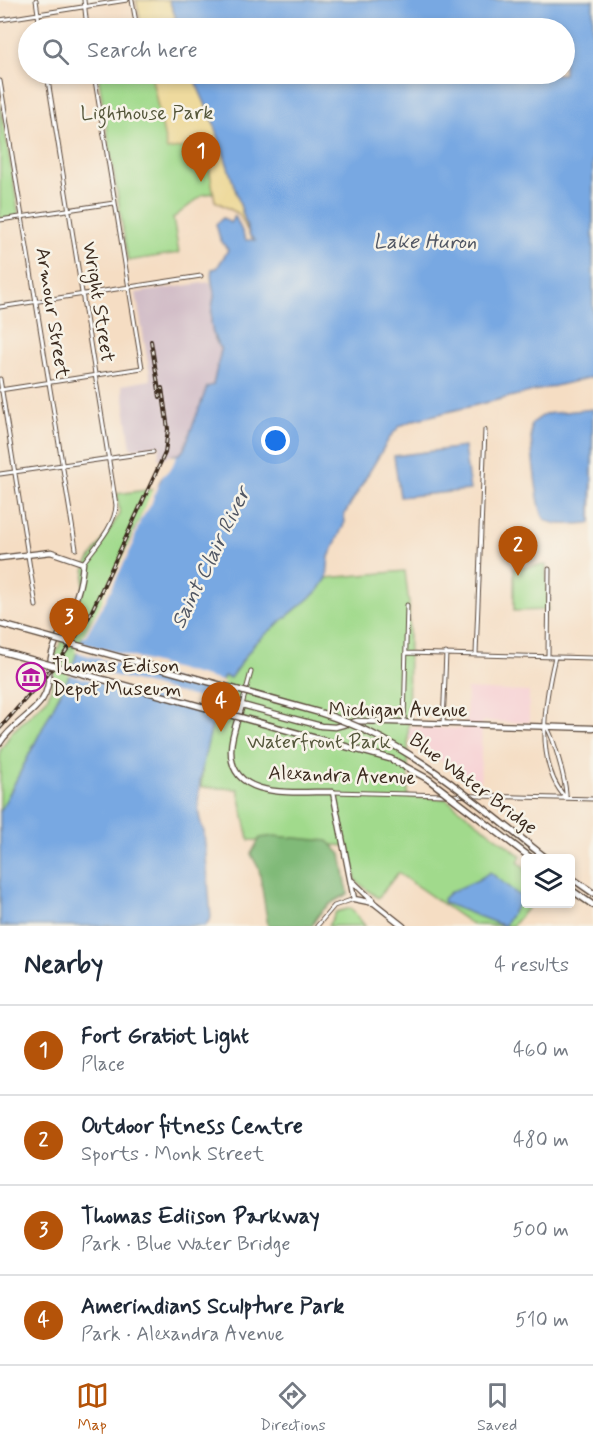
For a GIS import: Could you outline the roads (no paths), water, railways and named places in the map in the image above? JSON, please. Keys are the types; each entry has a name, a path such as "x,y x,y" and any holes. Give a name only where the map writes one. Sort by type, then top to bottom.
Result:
{"highway":[{"name":"Blue Water Bridge","path":"0,624 321,713 368,731 416,758 541,854"},
{"name":"Blue Water Bridge","path":"0,651 391,759 428,779 526,854"},
{"path":"575,880 593,893"},
{"path":"575,892 593,905"}],"street":[{"path":"36,0 39,18"},
{"path":"84,0 86,18"},
{"path":"0,20 127,0"},
{"path":"132,0 135,18"},
{"name":"Armour Street","path":"0,81 76,549"},
{"name":"Wright Street","path":"49,84 116,508 105,532 82,563"},
{"path":"1,390 142,368 96,84"},
{"path":"0,219 114,202"},
{"path":"0,307 201,276"},
{"path":"0,379 36,606"},
{"path":"476,654 485,430"},
{"path":"0,474 153,452"},
{"path":"0,558 51,552 82,563 81,587 53,648 48,687 42,700 14,724 0,743"},
{"path":"548,656 549,569"},
{"path":"404,723 407,605"},
{"path":"406,653 593,658"},
{"path":"443,724 446,654"},
{"path":"555,657 547,694 544,738 559,791 566,798"},
{"name":"Alexandra Avenue","path":"251,672 231,748 232,760 243,781 260,789 593,799"},
{"name":"Michigan Avenue","path":"242,705 321,726 335,727 357,721 593,728"},
{"path":"546,726 553,735 567,788 566,798"},
{"path":"547,755 556,753"},
{"path":"553,774 561,772"},
{"path":"333,792 354,899"},
{"path":"351,879 374,903 403,926"},
{"path":"317,926 334,906 354,899 374,903"}],"water":[{"path":"169,0 593,0 593,377 414,420 400,426 390,437 344,515 345,522 329,557 327,578 319,590 255,643 230,678 224,676 217,690 222,691 203,762 198,802 204,831 211,918 205,926 0,926 0,812 69,676 82,638 110,589 133,533 173,455 180,454 184,449 207,387 213,385 221,350 211,323 214,294 211,274 212,269 217,268 228,250 220,239 216,224 223,218 230,223 235,216 246,240 255,240 250,236 215,126 196,84 575,84 575,18 176,18"},
{"path":"593,409 591,523 550,522 545,519 539,504 531,424 545,414"},
{"path":"464,447 470,490 400,497 394,456"},
{"path":"490,872 521,897 504,926 444,903 443,899 449,893"}],"railway":[{"path":"151,341 160,397"},
{"path":"0,728 62,657 89,617 165,453 168,429 162,388"}],"place":[{"name":"Fort Gratiot Light","path":"201,182"},
{"name":"Outdoor fitness Centre","path":"518,576"},
{"name":"Thomas Ediison Parkway","path":"69,648"},
{"name":"Thomas Edison Depot Museum","path":"31,677"},
{"name":"Amerindians Sculpture Park","path":"221,732"}],"park label":[{"name":"Lighthouse Park","path":"147,113"},
{"name":"Waterfront Park","path":"319,742"}],"water label":[{"name":"Lake Huron","path":"425,242"},
{"name":"Saint Clair River","path":"211,558"}]}
